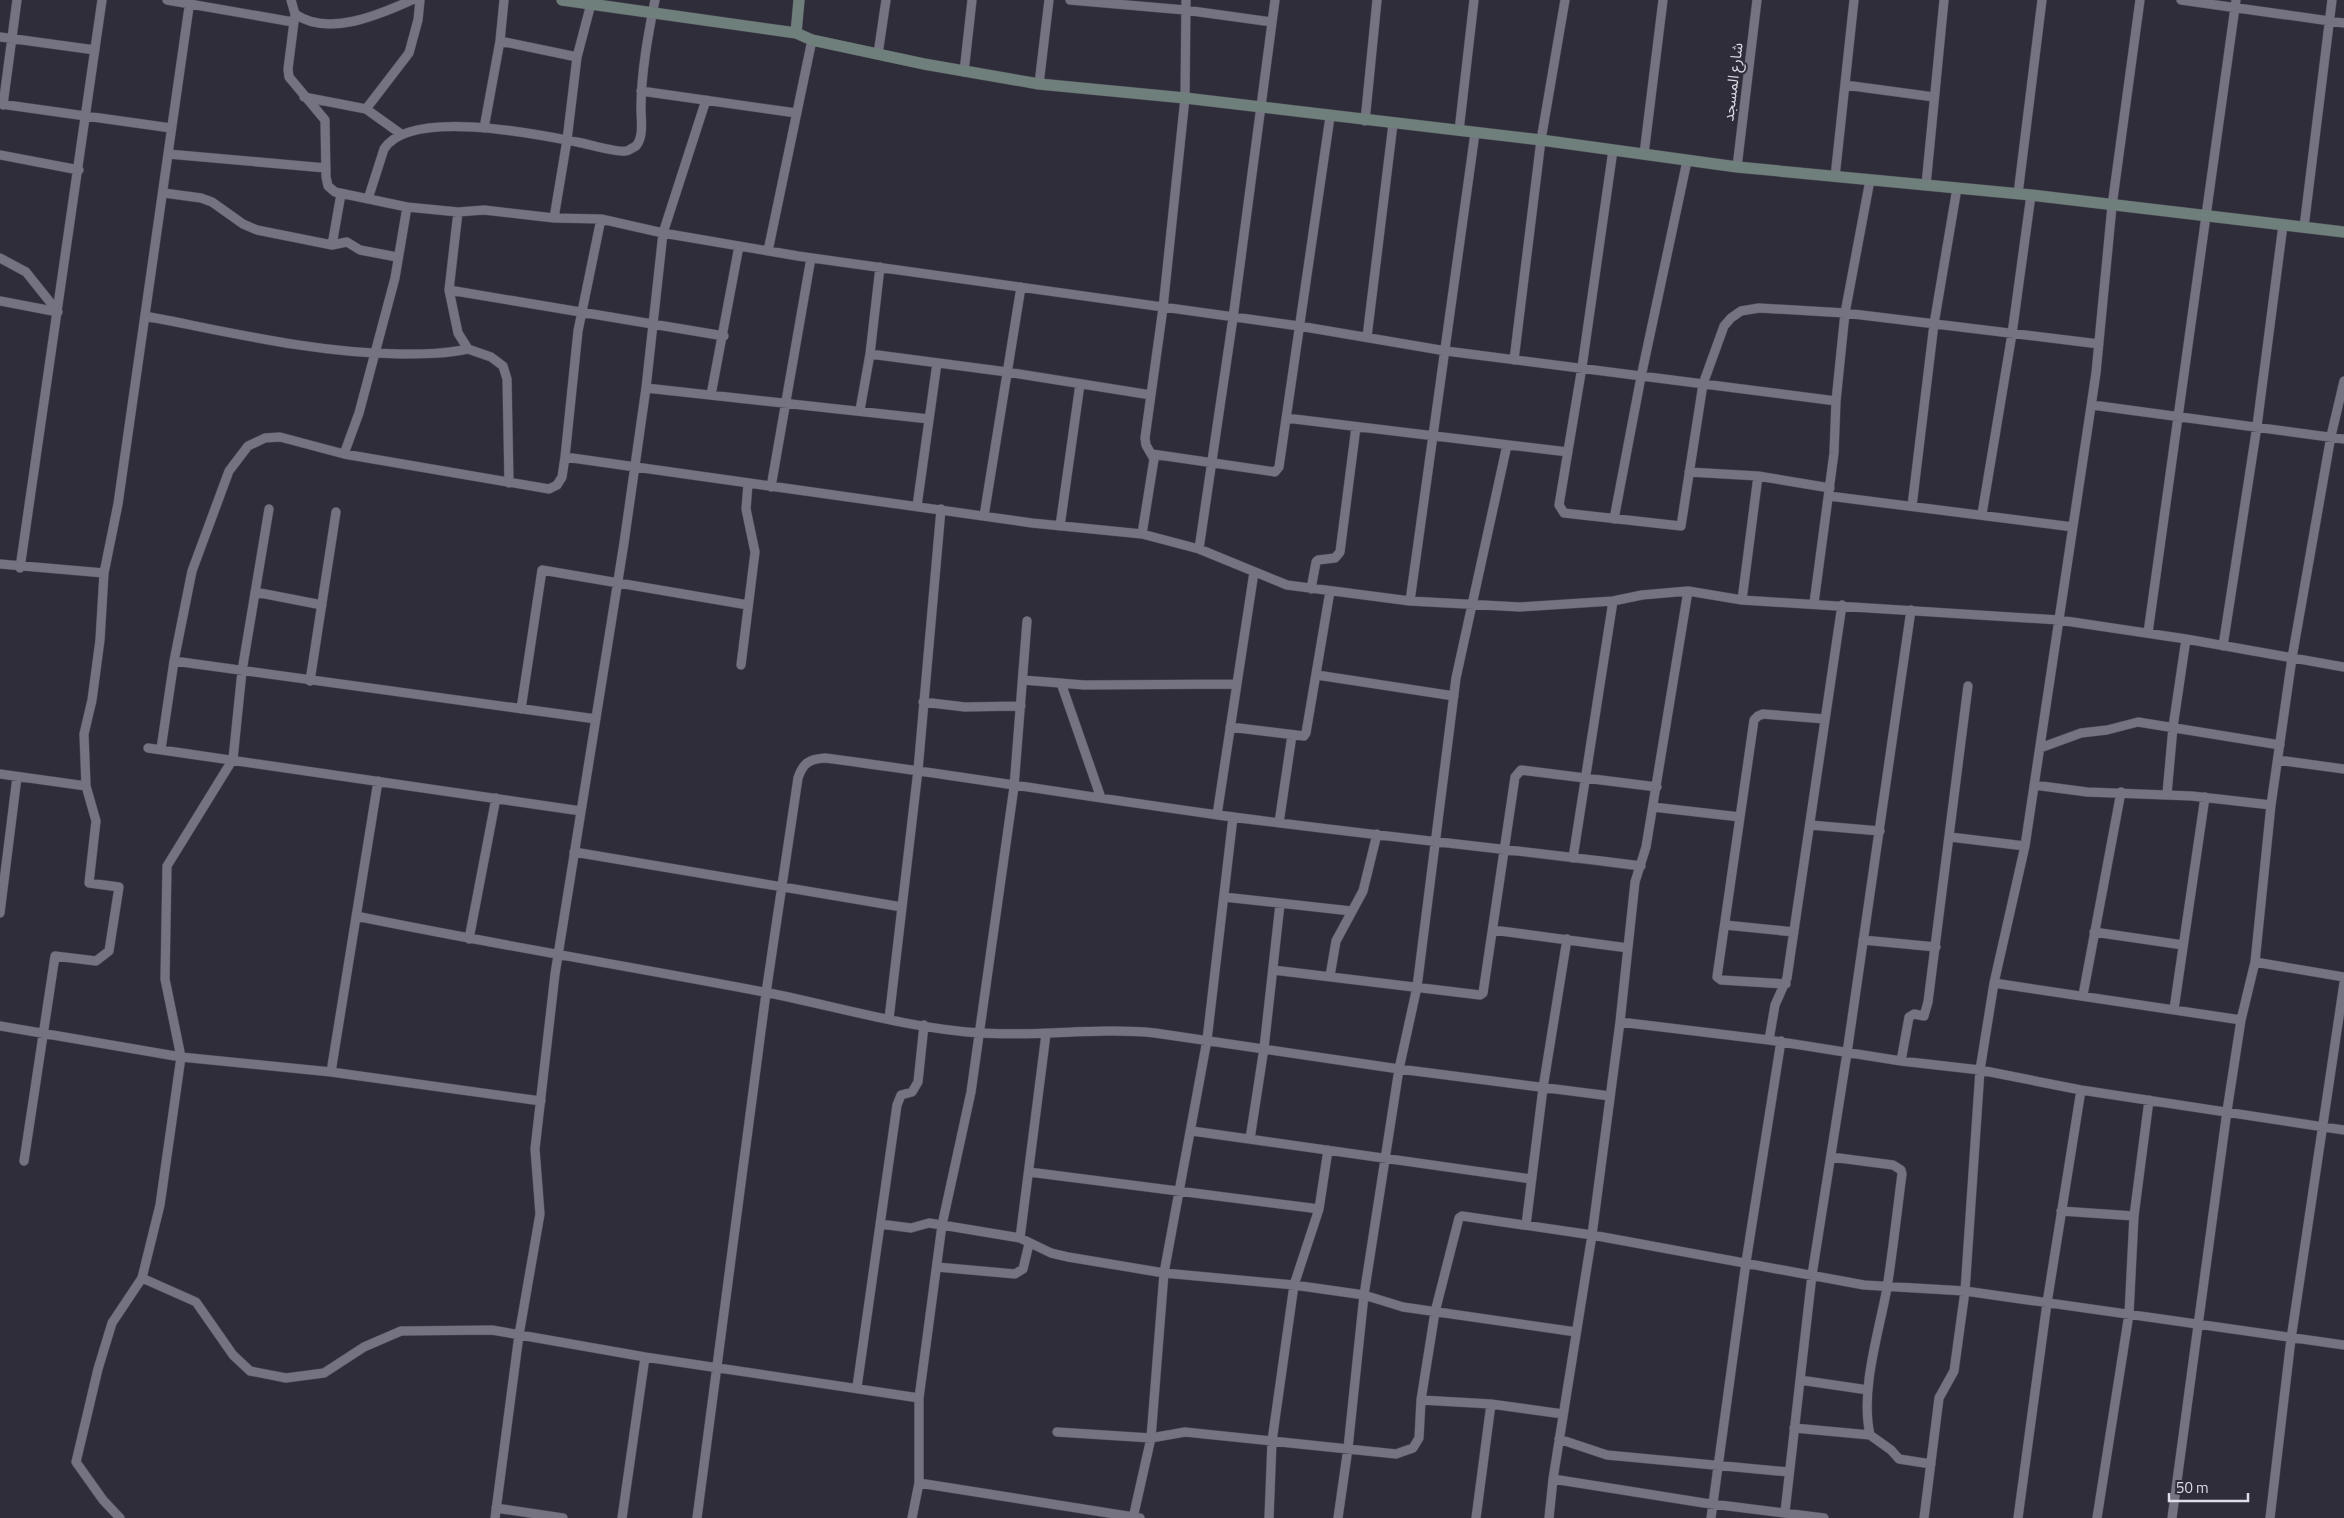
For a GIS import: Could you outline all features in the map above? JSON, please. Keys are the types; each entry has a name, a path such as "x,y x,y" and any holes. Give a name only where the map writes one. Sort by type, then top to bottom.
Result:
{"street":[{"path":"17,0 1,105 171,128"},
{"path":"20,568 87,116 102,0"},
{"path":"167,0 294,18 311,23 341,23 360,19 412,0"},
{"path":"291,0 294,18 288,69 293,84 325,120 328,186 341,194 407,207 458,212 484,210 554,218 602,219 664,233 810,258 1299,326 1446,351 1836,402"},
{"path":"366,109 409,53 416,30 420,0"},
{"path":"484,128 500,41 504,0"},
{"path":"562,0 591,2 653,13 796,33 812,40 878,54 964,72 1039,84 1185,98 1474,134 1541,140 1736,167 2031,195 2344,232"},
{"path":"368,199 388,142 401,134 438,126 484,128 626,151 635,146 640,138 641,90 655,0"},
{"path":"796,33 800,0"},
{"path":"878,54 886,0"},
{"path":"964,72 972,0"},
{"path":"1039,84 1048,0"},
{"path":"1070,0 1124,3 1272,22"},
{"path":"1142,534 1154,459 1145,443 1163,308 1185,98 1186,0"},
{"path":"1199,549 1233,318 1275,0"},
{"path":"1365,121 1376,0"},
{"path":"1459,131 1474,0"},
{"path":"1514,360 1541,140 1565,0"},
{"path":"1644,154 1663,0"},
{"name":"شارع المسجد","path":"1736,167 1757,0"},
{"path":"1835,177 1854,0"},
{"path":"1926,185 1944,0"},
{"path":"2018,194 2042,0"},
{"path":"1924,1518 1940,1393 1954,1371 1965,1291 1980,1070 1994,983 2026,846 2092,405 2112,206 2140,0"},
{"path":"2181,0 2235,4 2344,23"},
{"path":"2304,227 2332,0"},
{"path":"24,1161 56,956 96,961 109,951 119,887 89,884 96,820 86,786 84,734 92,700 98,657 104,573 118,504 164,194 171,128 190,2"},
{"path":"554,218 567,140 577,57 591,2"},
{"path":"2148,633 2235,4"},
{"path":"0,37 95,50"},
{"path":"768,251 812,40"},
{"path":"500,41 577,57"},
{"path":"1845,85 1934,97"},
{"path":"641,90 796,112"},
{"path":"304,97 366,109 401,134"},
{"path":"495,1518 519,1335 540,1214 535,1149 558,955 646,388 664,233 706,100"},
{"path":"1152,454 1275,472 1279,467 1330,116"},
{"path":"1367,337 1393,124"},
{"path":"1410,601 1446,351 1474,134"},
{"path":"1613,150 1560,508 1564,513 1680,526 1703,384 1724,326 1731,318 1742,311 1760,308 1845,313 2099,344"},
{"path":"168,154 326,168"},
{"path":"0,155 79,170"},
{"path":"1614,519 1641,377 1687,161"},
{"path":"1814,603 1829,492 1845,313 1870,180"},
{"path":"1912,506 1934,324 1957,188"},
{"path":"164,194 201,198 212,202 243,224 257,230 332,245 347,242 360,250 397,257"},
{"path":"332,245 341,194"},
{"path":"1982,514 2012,334 2031,195"},
{"path":"344,454 359,413 395,278 397,257 407,207"},
{"path":"458,212 449,290 458,333 468,349"},
{"path":"161,749 174,661 192,571 229,471 248,446 265,438 280,437 344,454 508,483 548,489 557,485 562,476 565,457 578,331 602,219"},
{"path":"2223,646 2257,426 2283,225"},
{"path":"711,395 740,246"},
{"path":"0,258 26,272 58,312"},
{"path":"772,487 810,258"},
{"path":"860,410 870,354 880,267"},
{"path":"984,516 1020,287"},
{"path":"449,290 724,336"},
{"path":"0,302 58,312"},
{"path":"145,316 272,342 375,354 448,354 468,349 491,357 502,366 507,379 508,483"},
{"path":"870,354 1007,372 1151,395"},
{"path":"917,506 937,363"},
{"path":"2172,1518 2200,1324 2227,1111 2241,1020 2255,962 2271,805 2292,658 2331,436 2344,381"},
{"path":"1060,526 1080,384"},
{"path":"646,388 929,419"},
{"path":"2092,405 2344,438"},
{"path":"1286,418 1568,452"},
{"path":"1311,589 1316,562 1336,558 1340,552 1356,427"},
{"path":"1338,1518 1348,1448 1364,1295 1399,1069 1417,987 1454,696 1507,445"},
{"path":"565,457 984,516 1142,534 1199,549 1287,585 1410,601 1520,607 1613,601 1642,595 1688,591 1742,600 1814,603 2059,620 2186,639 2344,667"},
{"path":"1689,472 1758,476 1829,492 1912,506 2073,527"},
{"path":"1742,600 1758,476"},
{"path":"741,665 755,552 746,509 748,484"},
{"path":"120,1518 103,1500 76,1462 98,1369 112,1323 142,1278 160,1205 181,1057 165,980 167,866 233,760 242,671 269,508"},
{"path":"889,1019 918,770 942,509"},
{"path":"310,681 336,512"},
{"path":"0,564 20,568 104,573"},
{"path":"520,709 542,570 748,605"},
{"path":"1217,815 1254,572"},
{"path":"1230,727 1304,736 1317,675 1330,591"},
{"path":"1549,1518 1559,1439 1592,1235 1620,1022 1635,882 1657,787 1688,591"},
{"path":"255,592 322,605"},
{"path":"1573,858 1613,601"},
{"path":"1769,1040 1775,1005 1786,984 1842,605"},
{"path":"1780,1514 1789,1472 1812,1275 1880,831 1910,610"},
{"path":"912,1518 918,1483 919,1398 942,1225 971,1092 1014,787 1027,621"},
{"path":"2167,794 2173,727 2186,639"},
{"path":"174,661 596,719"},
{"path":"1317,675 1454,696"},
{"path":"1023,680 1061,683 1237,684"},
{"path":"1061,683 1101,798"},
{"path":"1901,1061 1909,1017 1914,1014 1924,1016 1926,1014 1968,686"},
{"path":"923,702 964,708 1021,706"},
{"path":"1786,984 1718,978 1754,720 1758,716 1825,719"},
{"path":"2040,748 2081,733 2107,730 2138,722 2280,745"},
{"path":"1279,823 1292,735"},
{"path":"148,748 581,811"},
{"path":"697,1518 766,993 798,778 802,768 811,759 825,758 918,770 1014,787 1217,815 1640,866"},
{"path":"2278,760 2344,769"},
{"path":"1273,970 1480,995 1483,993 1514,777 1517,772 1521,770 1657,787"},
{"path":"0,774 86,786"},
{"path":"0,913 17,777"},
{"path":"331,1072 378,781"},
{"path":"2034,785 2087,792 2167,794 2271,805"},
{"path":"2084,995 2121,792"},
{"path":"2174,1009 2206,797"},
{"path":"469,939 496,798"},
{"path":"1653,807 1740,817"},
{"path":"918,1483 1135,1518 1150,1438 1164,1273 1178,1193 1192,1132 1207,1040 1233,817"},
{"path":"1810,825 1880,831"},
{"path":"1330,976 1336,941 1366,882 1377,834"},
{"path":"1950,837 2026,846"},
{"path":"574,852 902,907"},
{"path":"1224,897 1351,911"},
{"path":"1250,1139 1264,1048 1280,904"},
{"path":"356,916 469,939 766,993 889,1019 979,1033 1046,1034 1135,1031 1264,1048 1399,1069 1610,1096"},
{"path":"1724,925 1794,932"},
{"path":"1493,930 1628,948"},
{"path":"2094,932 2183,944"},
{"path":"1526,1225 1543,1088 1567,940"},
{"path":"1863,940 1936,947"},
{"path":"2255,962 2344,977"},
{"path":"1994,983 2241,1020"},
{"path":"2270,1518 2291,1338 2344,983"},
{"path":"1620,1022 1781,1041 1901,1061 1980,1070 2081,1090 2344,1130"},
{"path":"857,1387 898,1098 901,1095 912,1092 918,1082 924,1025"},
{"path":"0,1026 44,1032 181,1057 331,1072 541,1101"},
{"path":"1020,1238 1046,1034"},
{"path":"1711,1518 1746,1262 1781,1041"},
{"path":"2018,1518 2047,1302 2081,1090"},
{"path":"2097,1518 2129,1314 2134,1216 2149,1100"},
{"path":"1192,1132 1532,1179"},
{"path":"1269,1518 1272,1441 1294,1285 1319,1210 1328,1150"},
{"path":"1831,1156 1893,1166 1901,1170 1887,1286 1868,1390 1870,1435"},
{"path":"1029,1172 1319,1210"},
{"path":"2062,1211 2134,1216"},
{"path":"1057,1432 1150,1438 1185,1432 1396,1454 1408,1452 1419,1438 1422,1400 1435,1312 1460,1217 1592,1235 1864,1285 1965,1291 2344,1345"},
{"path":"880,1224 911,1228 929,1223 942,1225 1020,1238 1029,1244 1060,1256 1164,1273 1294,1285 1364,1295 1403,1307 1576,1332"},
{"path":"937,1267 1015,1274 1023,1269 1029,1244"},
{"path":"142,1278 196,1302 233,1355 250,1371 286,1378 324,1373 364,1347 401,1331 492,1330 645,1357 857,1387 919,1398"},
{"path":"622,1518 645,1357"},
{"path":"1800,1380 1868,1390"},
{"path":"1422,1400 1491,1404 1563,1414"},
{"path":"1476,1518 1491,1404"},
{"path":"1794,1428 1870,1435 1891,1450 1899,1459 1931,1464"},
{"path":"1559,1439 1607,1455 1669,1460 1718,1467 1789,1472"},
{"path":"1553,1479 1780,1514 1824,1518"},
{"path":"496,1508 563,1518"}]}
